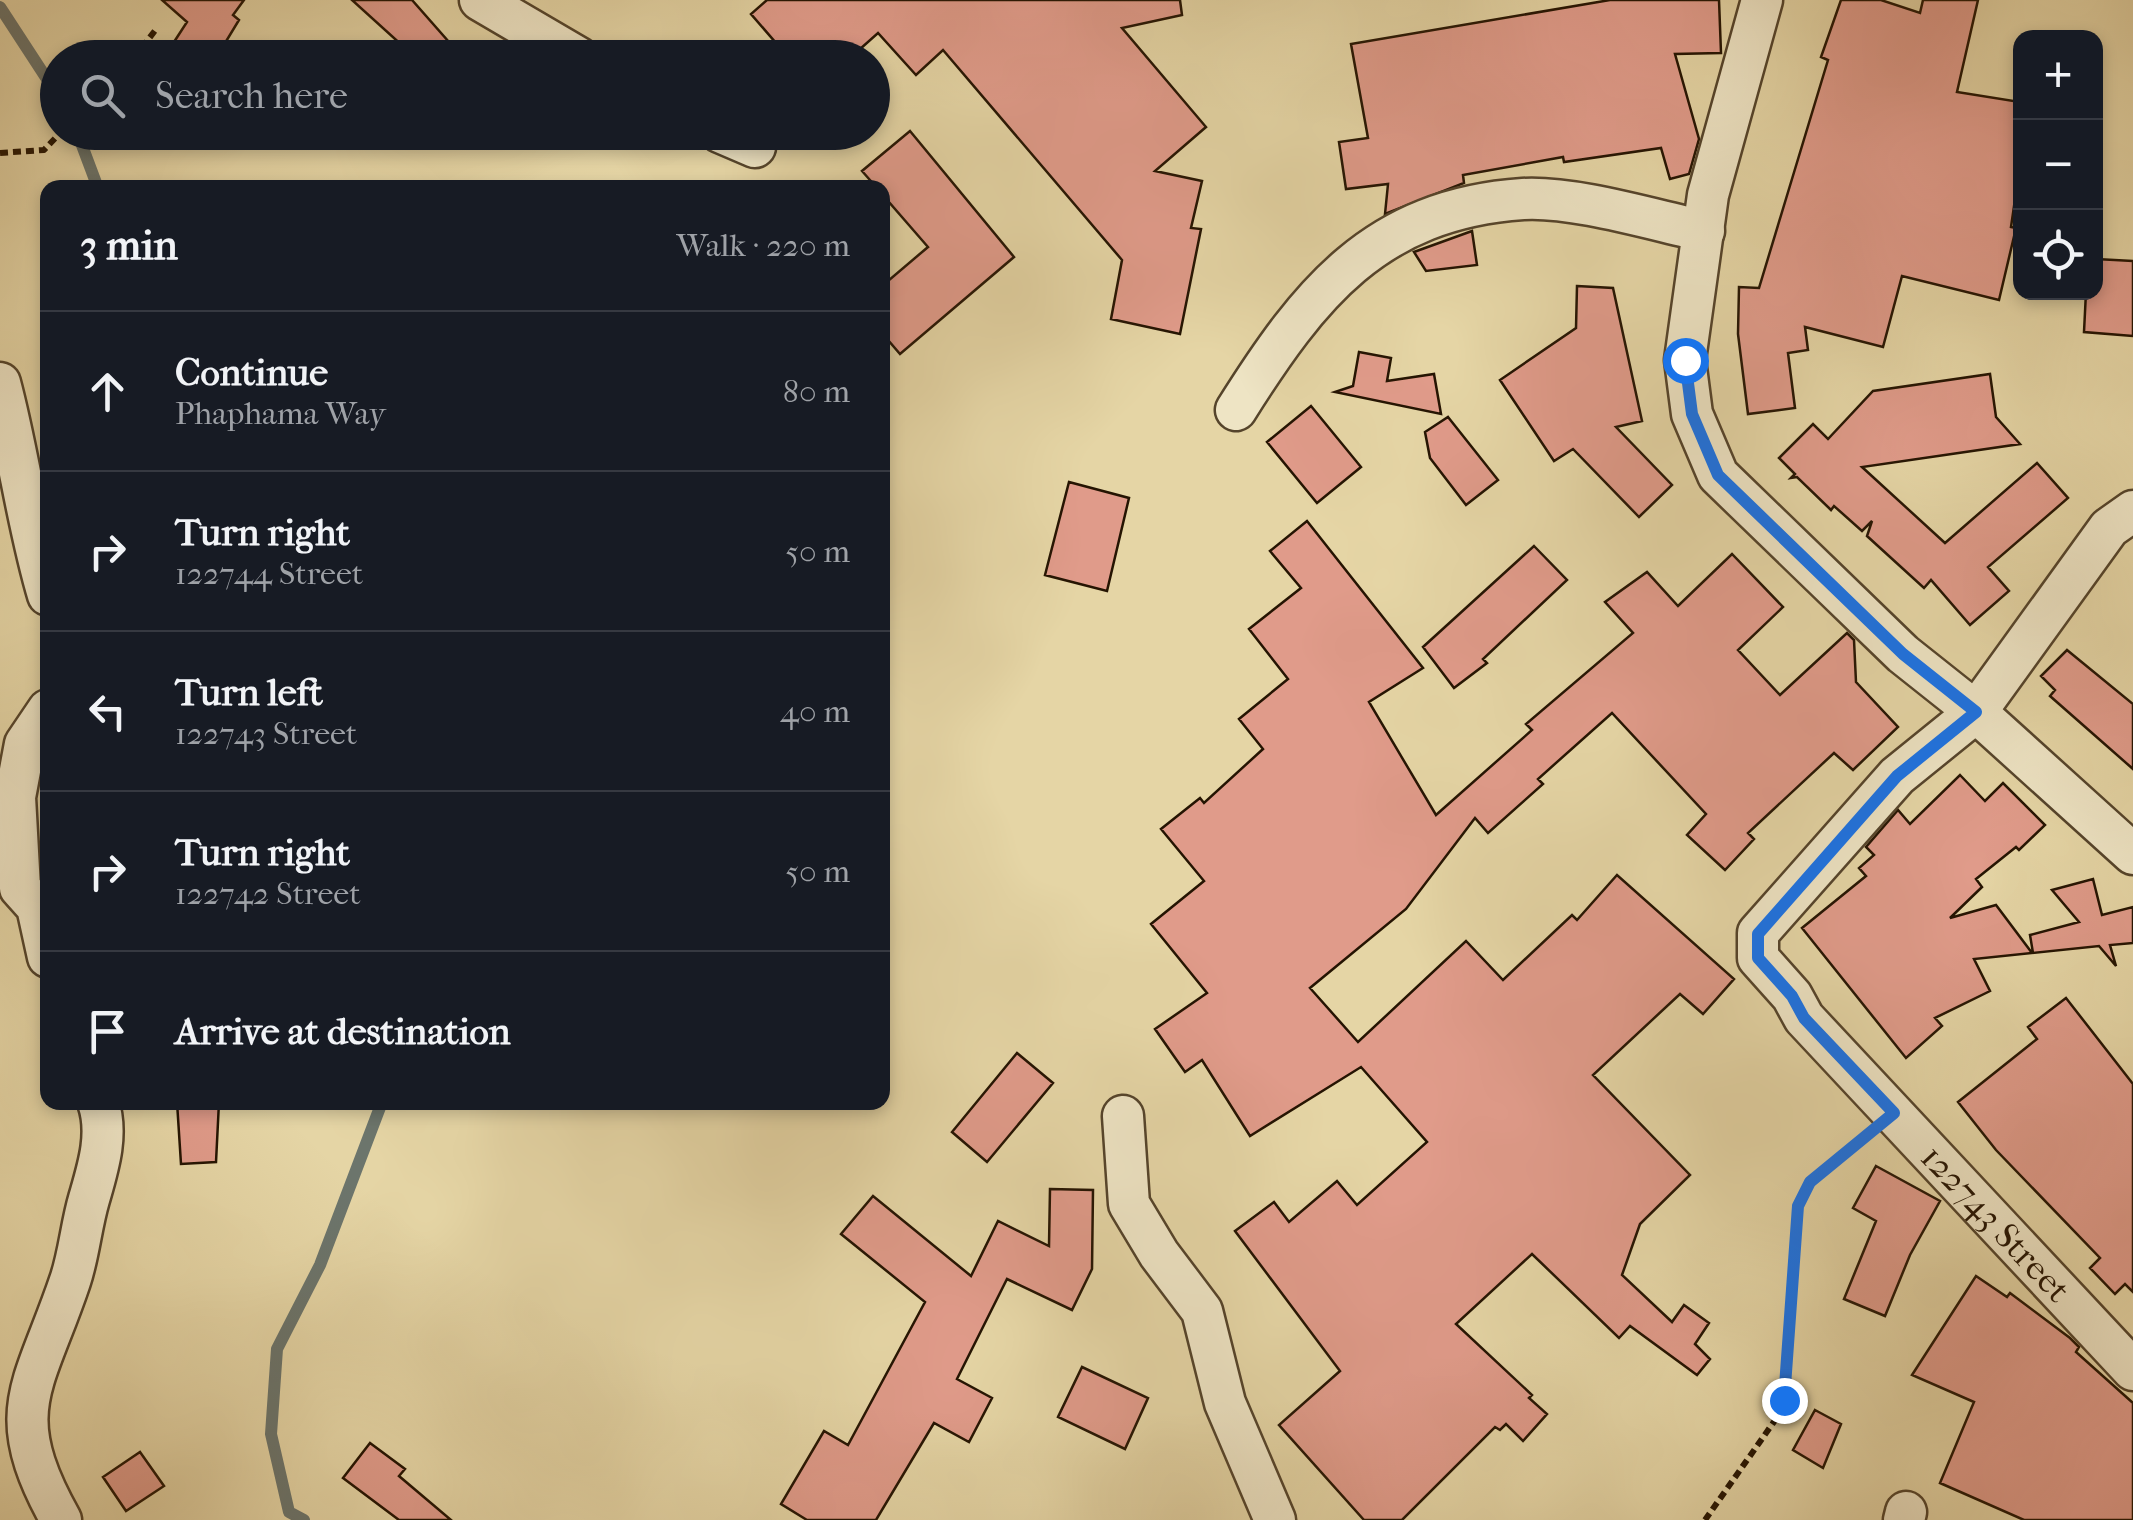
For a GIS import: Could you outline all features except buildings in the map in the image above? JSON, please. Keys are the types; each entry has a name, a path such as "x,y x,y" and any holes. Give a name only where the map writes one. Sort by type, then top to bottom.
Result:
{"street":[{"path":"480,0 548,40"},
{"path":"1762,0 1708,195 1685,360 1692,414 1718,475 1903,654 1976,712 2133,854"},
{"path":"1236,410 1287,330 1355,257 1446,212 1526,199 1615,211 1704,231"},
{"path":"0,383 17,446 13,534 40,581"},
{"path":"1976,712 2109,528 2133,511"},
{"name":"122743 Street","path":"1976,712 1897,776 1758,934 1758,958 1792,996 1804,1018 2133,1370"},
{"path":"40,721 24,744 15,797 20,888 37,907 40,920"},
{"path":"61,1520 22,1455 18,1408 71,1280 99,1166 104,1118 101,1110"},
{"path":"1123,1116 1130,1204 1159,1254 1202,1311 1225,1403 1275,1520"}],"path":[{"path":"148,40 157,28"},
{"path":"0,153 44,150"},
{"path":"1705,1520 1778,1416 1784,1400 1798,1206 1810,1182 1894,1113"}],"waterway":[{"path":"0,7 40,68"},
{"path":"84,150 95,180"},
{"path":"304,1520 289,1512 271,1434 277,1349 320,1265 379,1110"}],"route":[{"path":"1685,360 1692,414 1718,475 1903,654 1976,712 1934,750 1897,776 1758,934 1758,958 1792,996 1804,1018 1894,1113 1810,1182 1798,1206 1784,1400"}]}
